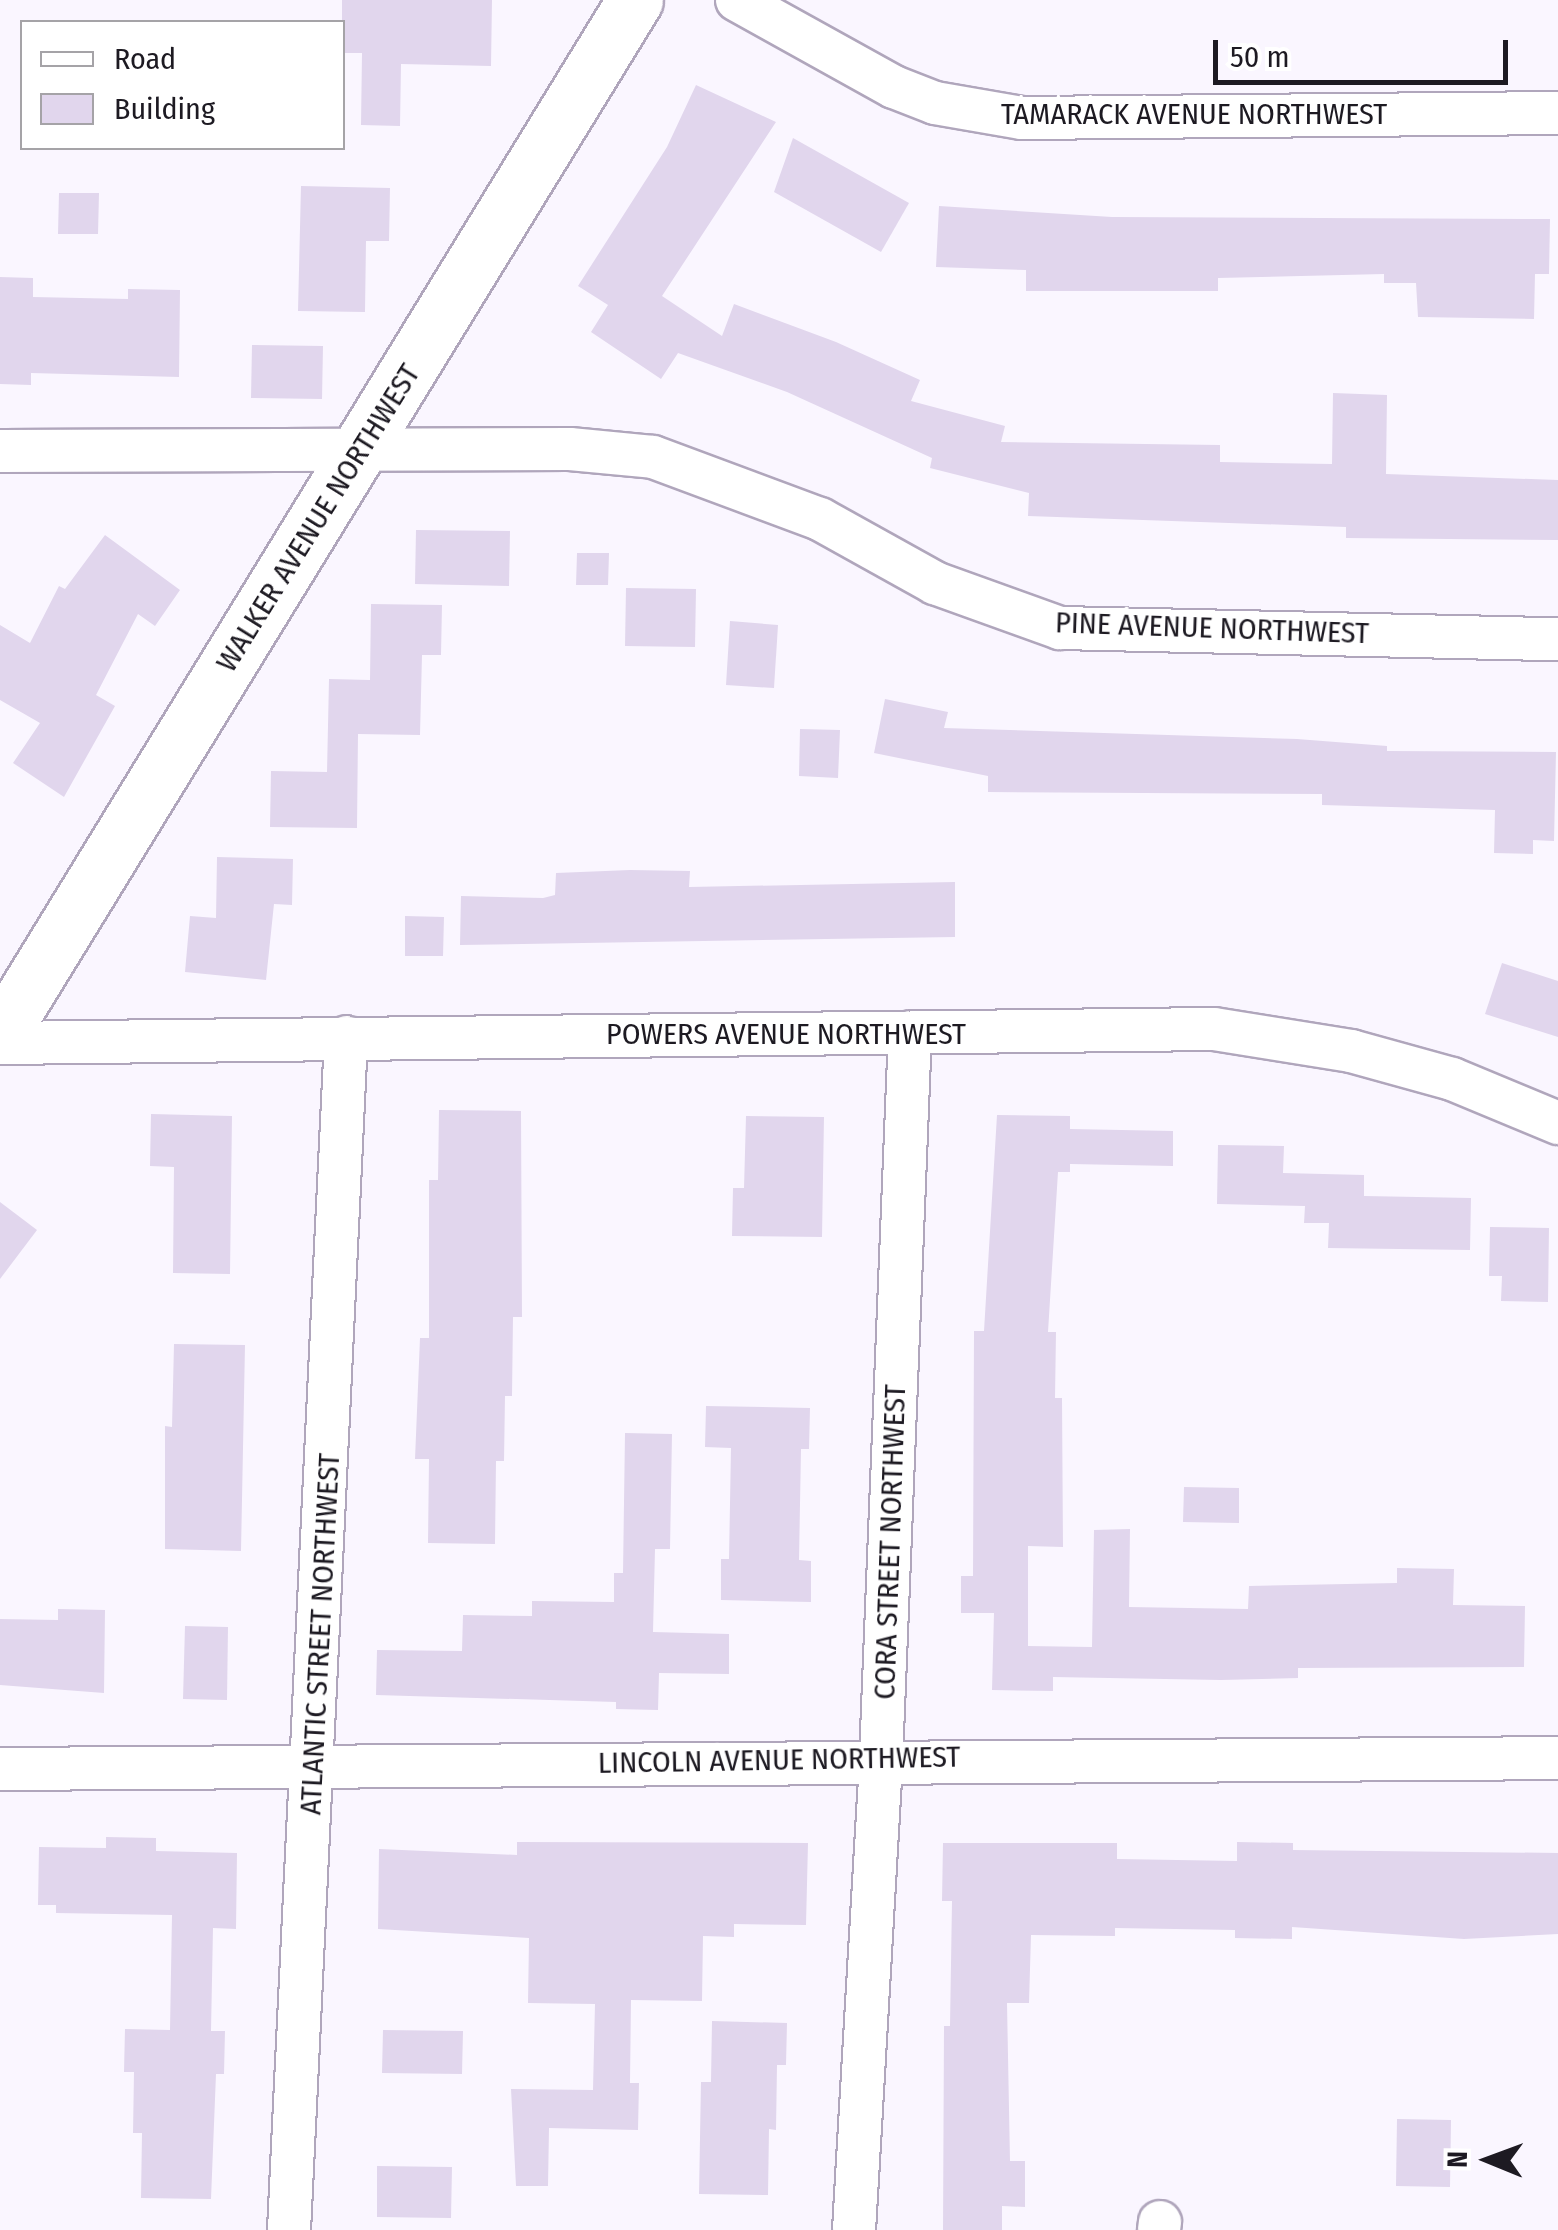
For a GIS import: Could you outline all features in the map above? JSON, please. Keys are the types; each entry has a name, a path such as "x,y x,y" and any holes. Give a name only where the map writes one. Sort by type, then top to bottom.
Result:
{"main road":[{"name":"WALKER AVENUE NORTHWEST","path":"0,1035 635,0"}],"street":[{"name":"TAMARACK AVENUE NORTHWEST","path":"737,0 894,87 978,112 1022,118 1558,113"},
{"name":"PINE AVENUE NORTHWEST","path":"0,451 570,449 653,456 820,519 935,582 1060,628 1558,639"},
{"name":"POWERS AVENUE NORTHWEST","path":"0,1043 1214,1029 1368,1056 1452,1079 1558,1122"},
{"name":"CORA STREET NORTHWEST","path":"854,2230 882,1758 910,1033"},
{"name":"ATLANTIC STREET NORTHWEST","path":"288,2230 315,1766 346,1037"},
{"name":"LINCOLN AVENUE NORTHWEST","path":"0,1770 882,1758 1558,1758"}],"building":[{"path":"342,0 492,0 491,66 401,64 400,126 361,125 362,53 345,53"},
{"path":"696,85 776,122 662,296 722,336 734,304 836,342 920,380 911,401 1005,426 1001,442 1220,445 1220,462 1332,464 1333,393 1387,395 1386,474 1558,480 1558,540 1346,538 1346,527 1028,516 1029,493 930,468 932,458 787,392 678,353 661,379 591,332 608,305 578,286 667,147"},
{"path":"793,138 909,203 881,252 774,192"},
{"path":"301,186 390,188 389,241 366,241 365,312 298,311"},
{"path":"59,193 99,193 98,234 58,234"},
{"path":"939,206 1112,217 1550,219 1549,274 1535,274 1534,319 1418,317 1416,283 1384,283 1384,274 1218,278 1218,291 1026,291 1026,270 936,267"},
{"path":"0,277 33,278 33,297 128,299 128,289 180,290 179,377 31,373 31,385 0,384"},
{"path":"252,345 323,346 322,399 251,398"},
{"path":"416,530 510,531 509,586 415,584"},
{"path":"105,535 180,590 155,626 138,614 96,695 115,706 64,797 13,763 40,723 0,700 0,625 30,643 59,586 65,589"},
{"path":"577,553 609,553 608,585 576,585"},
{"path":"626,588 696,589 695,647 625,646"},
{"path":"371,604 442,605 441,655 422,655 420,735 358,734 357,828 270,827 271,771 327,772 329,679 370,680"},
{"path":"730,621 778,625 774,688 726,685"},
{"path":"885,699 948,712 944,728 1297,739 1387,746 1387,751 1556,752 1554,841 1533,840 1533,854 1494,853 1495,810 1322,805 1322,794 988,792 988,776 874,753"},
{"path":"800,729 840,730 838,778 799,776"},
{"path":"217,857 293,859 292,905 274,904 266,980 185,972 190,916 216,918"},
{"path":"690,871 689,887 955,882 955,937 460,945 461,896 543,898 555,895 556,873"},
{"path":"405,916 444,917 443,956 405,956"},
{"path":"1502,963 1558,981 1558,1037 1485,1014"},
{"path":"439,1110 521,1111 522,1317 513,1317 512,1396 505,1396 504,1461 496,1461 495,1544 428,1543 429,1459 415,1459 420,1338 429,1338 429,1180 438,1180"},
{"path":"151,1114 232,1116 230,1274 173,1273 174,1167 150,1166"},
{"path":"997,1115 1070,1116 1070,1129 1173,1131 1173,1166 1070,1164 1070,1172 1058,1172 1048,1332 1056,1332 1055,1398 1062,1398 1063,1547 1028,1546 1028,1646 1092,1647 1094,1530 1130,1529 1129,1607 1248,1609 1249,1586 1397,1583 1397,1568 1454,1569 1453,1605 1525,1606 1524,1667 1298,1668 1298,1678 1221,1680 1053,1677 1053,1691 992,1690 994,1613 961,1613 961,1576 973,1576 974,1331 984,1331"},
{"path":"746,1116 824,1117 822,1237 732,1236 733,1188 744,1188"},
{"path":"1218,1145 1284,1146 1283,1173 1364,1175 1364,1196 1471,1198 1470,1250 1328,1248 1329,1223 1304,1223 1305,1206 1217,1204"},
{"path":"0,1202 37,1230 0,1279"},
{"path":"1490,1227 1549,1228 1548,1302 1501,1301 1502,1276 1489,1276"},
{"path":"174,1344 245,1345 241,1551 165,1549 165,1426 172,1427"},
{"path":"706,1406 810,1408 809,1449 801,1449 799,1560 811,1561 811,1602 721,1600 721,1559 729,1559 731,1448 705,1447"},
{"path":"625,1433 672,1434 670,1549 655,1549 653,1632 729,1634 729,1674 659,1673 658,1710 616,1709 616,1702 376,1695 377,1650 462,1651 463,1615 532,1616 532,1601 614,1602 614,1573 623,1573"},
{"path":"1184,1487 1239,1488 1239,1523 1183,1522"},
{"path":"58,1609 105,1610 104,1693 0,1685 0,1619 58,1620"},
{"path":"185,1626 228,1627 227,1700 183,1699"},
{"path":"106,1837 156,1838 156,1851 237,1853 236,1929 213,1928 211,2031 225,2031 224,2074 216,2074 211,2199 141,2198 142,2133 133,2133 134,2072 124,2072 125,2029 170,2030 172,1915 56,1913 56,1905 38,1905 39,1847 106,1848"},
{"path":"517,1842 808,1843 806,1925 734,1924 734,1937 703,1936 702,2001 631,2000 630,2083 639,2083 638,2130 549,2128 548,2186 516,2186 511,2089 593,2090 595,2004 528,2003 529,1938 378,1929 379,1849 517,1855"},
{"path":"1237,1842 1293,1843 1293,1850 1558,1853 1558,1934 1464,1939 1292,1927 1292,1939 1235,1938 1235,1930 1115,1928 1115,1936 1031,1935 1029,2003 1007,2003 1010,2161 1025,2161 1025,2207 1002,2206 1002,2230 943,2230 944,2026 950,2026 952,1901 942,1901 943,1843 1117,1843 1117,1859 1237,1861"},
{"path":"712,2021 787,2023 786,2065 777,2065 776,2130 769,2129 768,2195 699,2194 701,2082 711,2082"},
{"path":"383,2030 463,2031 462,2074 382,2073"},
{"path":"1397,2119 1451,2120 1450,2187 1396,2186"},
{"path":"377,2166 452,2167 451,2218 377,2217"}]}
